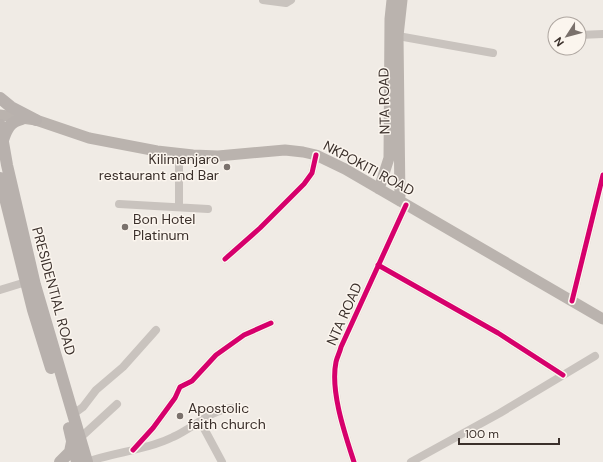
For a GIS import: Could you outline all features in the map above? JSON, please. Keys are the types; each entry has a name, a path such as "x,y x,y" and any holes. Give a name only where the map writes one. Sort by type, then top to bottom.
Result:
{"main road":[{"name":"NTA ROAD","path":"380,189 389,158 390,19 392,0"},
{"name":"NTA ROAD","path":"402,0 398,36 403,203"},
{"path":"0,98 11,108 36,120"},
{"name":"NKPOKITI ROAD","path":"0,115 36,120 96,139 180,154 218,156 285,150 316,155 332,162 380,189 603,319"},
{"path":"3,140 9,125 16,120 22,119"},
{"name":"PRESIDENTIAL ROAD","path":"0,125 7,165 49,350 83,460"},
{"name":"PRESIDENTIAL ROAD","path":"0,178 26,282 72,415 76,437"},
{"path":"62,462 66,458 76,437"},
{"path":"62,462 83,460"}],"street":[{"path":"263,0 286,3 291,0"},
{"path":"587,35 603,34"},
{"path":"398,36 493,53"},
{"path":"179,207 180,154"},
{"path":"225,259 260,228 304,184 312,173 316,155"},
{"path":"572,302 603,175"},
{"name":"NTA ROAD","path":"354,462 337,398 335,367 341,347 378,266 403,203"},
{"path":"119,204 208,209"},
{"path":"378,266 498,333 563,375"},
{"path":"0,290 26,282"},
{"path":"133,450 153,428 175,398 180,387 192,381 216,355 244,335 271,322"},
{"path":"72,415 83,407 96,390 123,366 156,330"},
{"path":"411,462 500,413 595,356"},
{"path":"76,437 117,404"},
{"path":"83,460 133,450 174,437 200,421 227,409"},
{"path":"200,421 222,462"}],"cycle path":[{"path":"225,259 260,228 304,184 312,173 316,155"},
{"path":"572,301 603,175"},
{"path":"354,462 339,412 335,386 336,362 341,347 406,205"},
{"path":"378,265 498,333 563,375"},
{"path":"133,450 153,428 175,398 180,387 192,381 216,355 244,335 271,323"}],"place":[{"name":"Kilimanjaro restaurant and Bar","path":"227,167"},
{"name":"Bon Hotel Platinum","path":"125,227"},
{"name":"Apostolic faith church","path":"180,416"}]}
